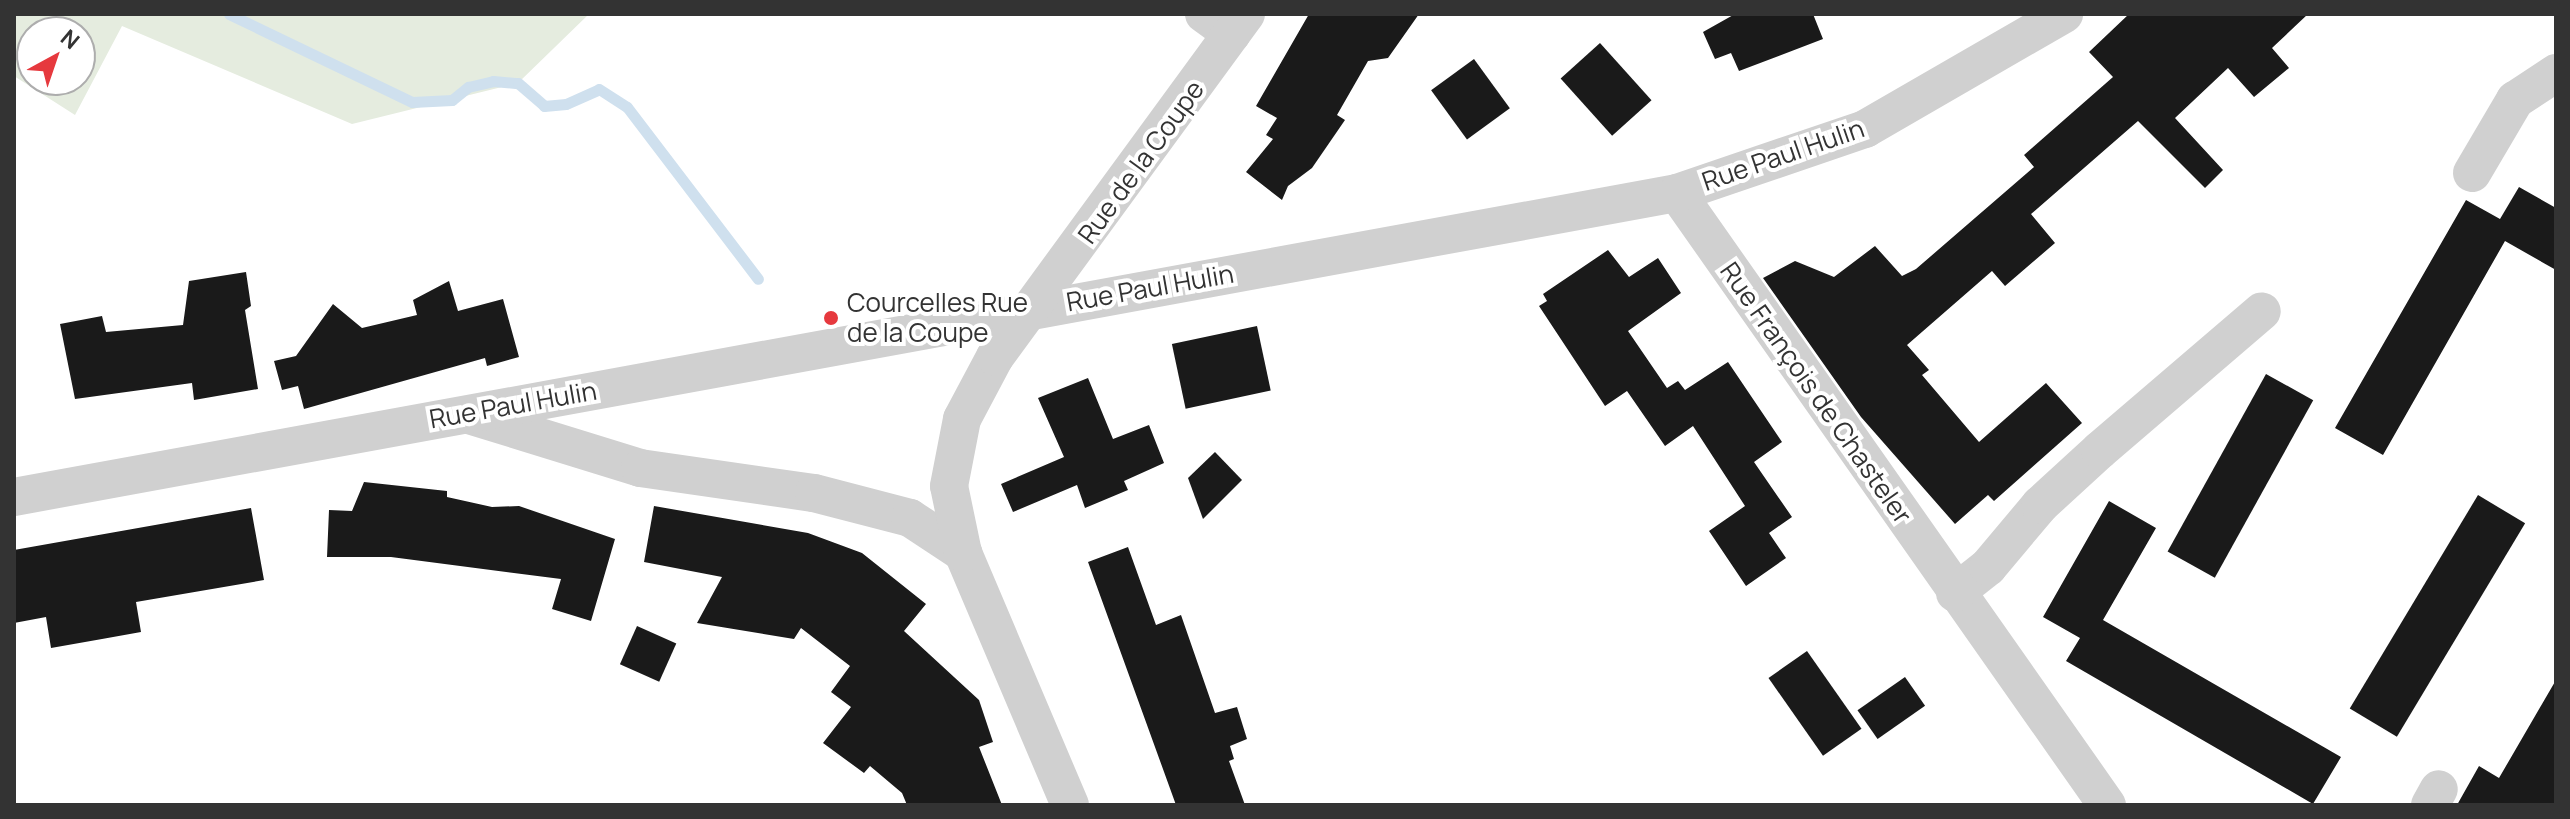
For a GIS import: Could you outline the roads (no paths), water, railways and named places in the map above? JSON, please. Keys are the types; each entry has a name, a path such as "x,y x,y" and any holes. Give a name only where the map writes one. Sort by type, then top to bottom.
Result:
{"street":[{"name":"Rue Paul Hulin","path":"14,497 1677,193 1865,129 2064,14"},
{"name":"Rue de la Coupe","path":"1070,805 963,553 949,486 962,419 995,357 1035,309 1228,21"},
{"path":"2472,173 2515,100 2556,73"},
{"name":"Rue François de Chasteler","path":"1677,193 1955,593 2107,805"},
{"path":"1955,593 1988,567 2040,505 2262,311"},
{"path":"464,414 640,468 814,493 910,518 963,553"}],"waterway":[{"path":"229,14 412,102 452,100 468,87 493,81 518,83 544,106 566,104 599,89 627,107 758,279"}],"place":[{"name":"Courcelles Rue de la Coupe","path":"831,318"}]}
